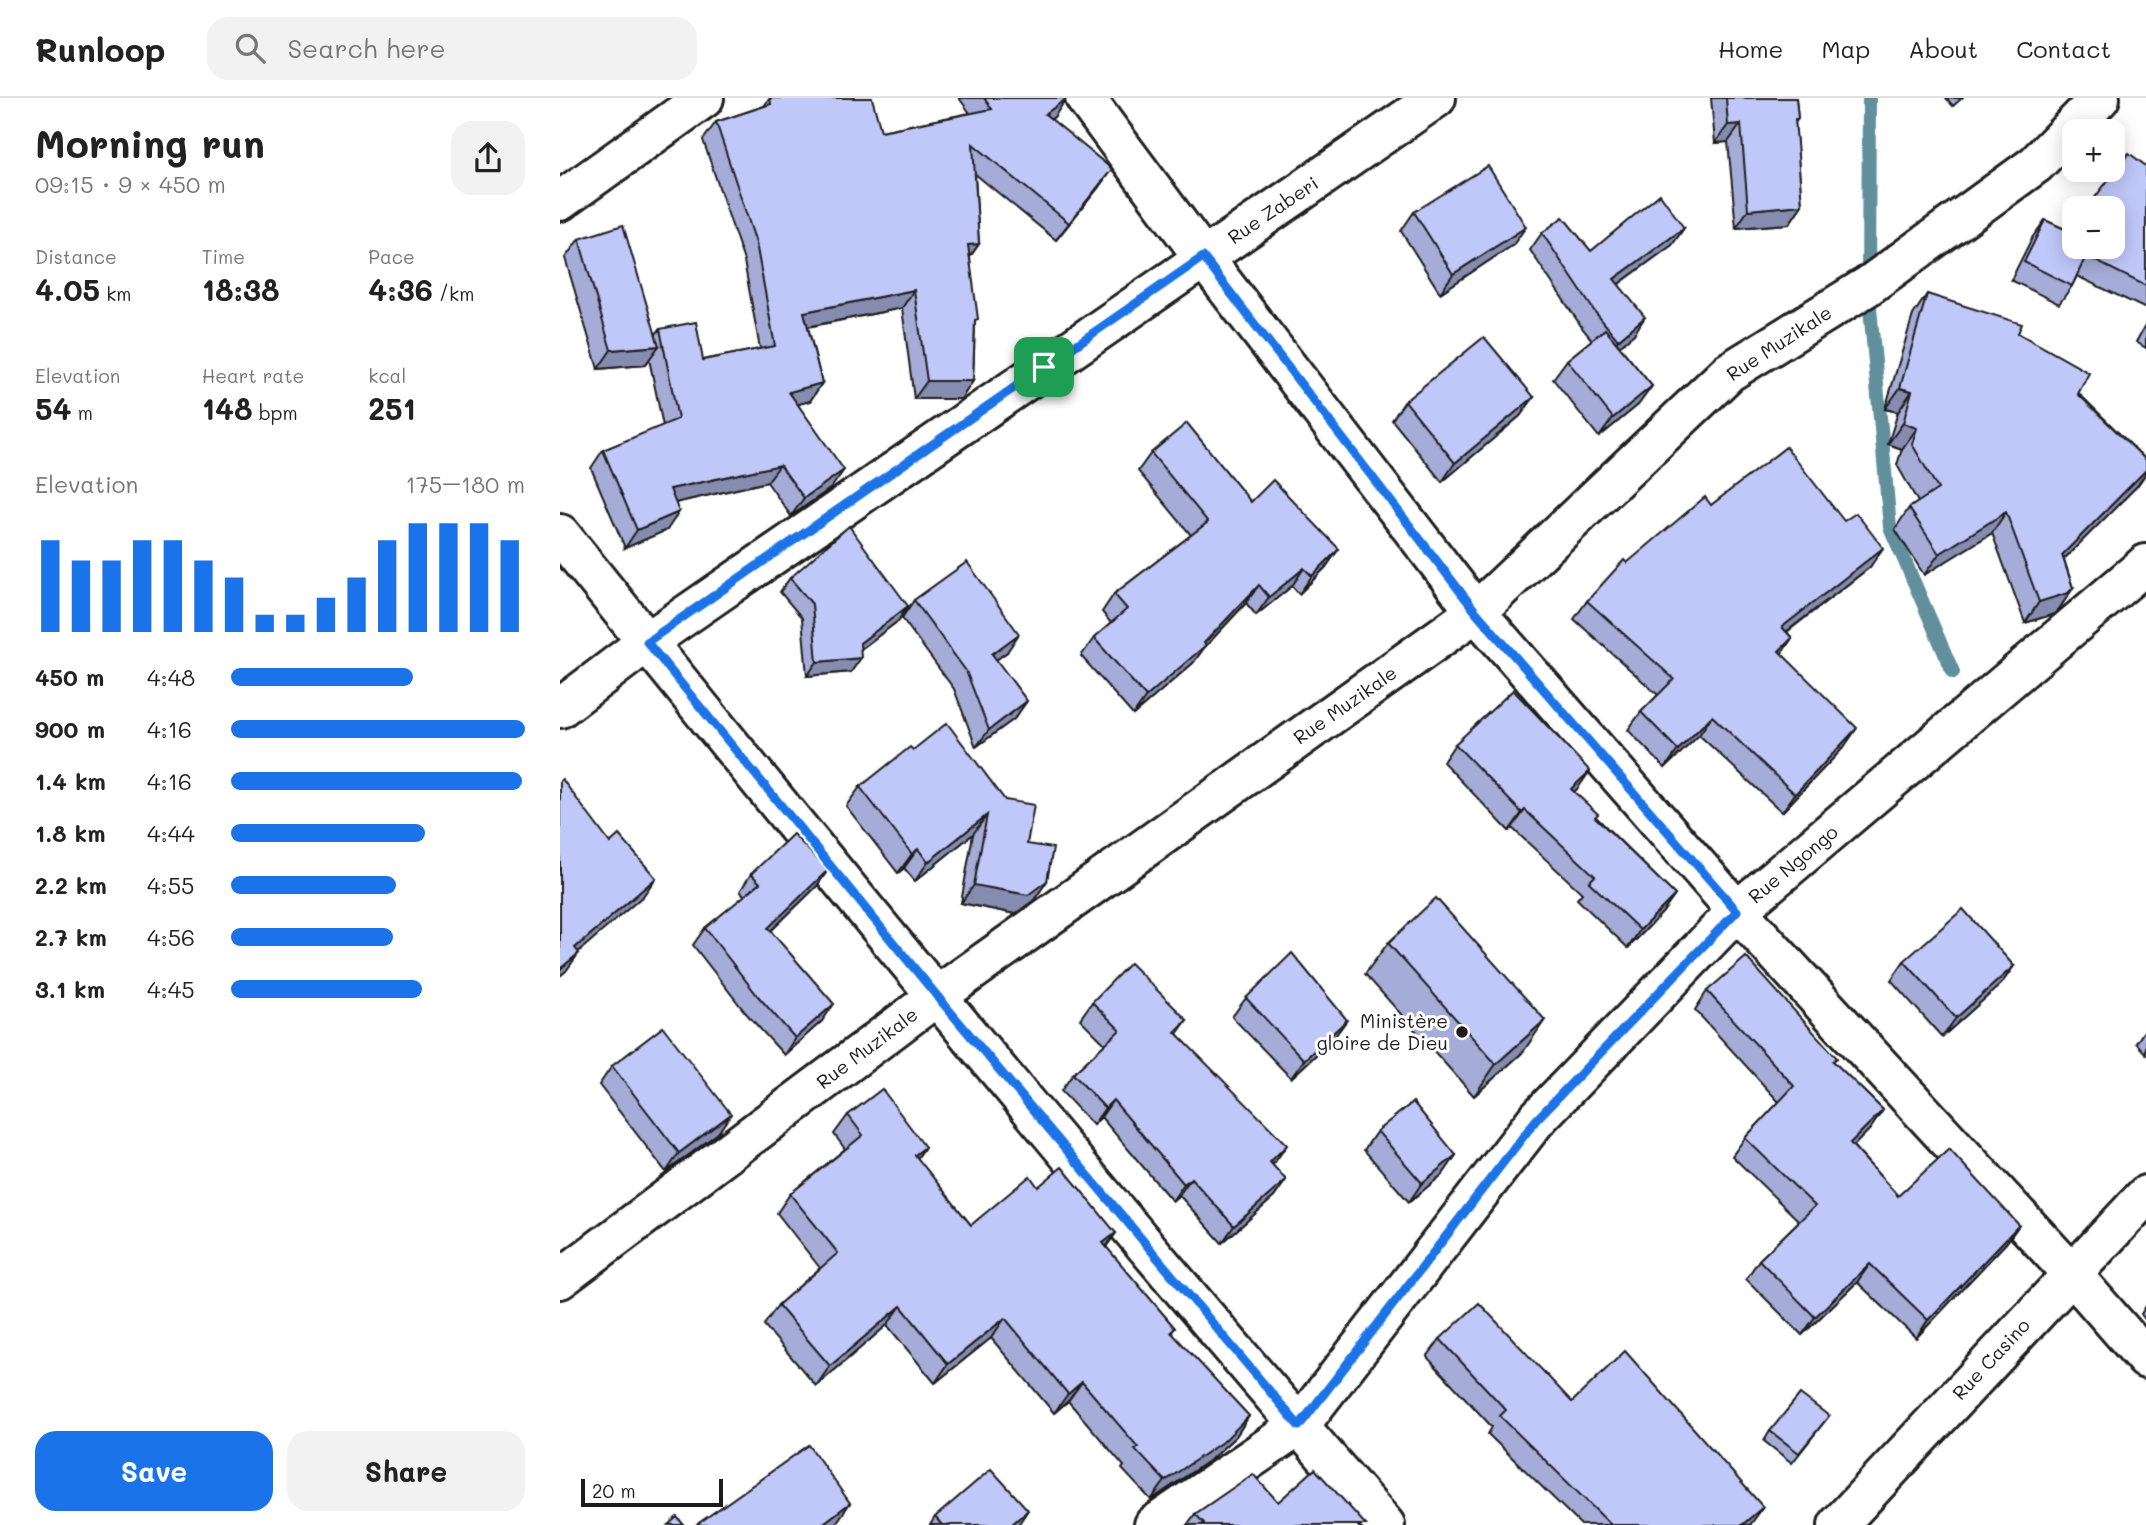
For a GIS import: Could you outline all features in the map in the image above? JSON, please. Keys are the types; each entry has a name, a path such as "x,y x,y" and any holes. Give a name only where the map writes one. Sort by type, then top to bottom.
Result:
{"street":[{"path":"560,201 704,98"},
{"path":"1085,98 1203,257 1476,612 1737,911 2071,1273 2146,1359"},
{"name":"Rue Zaberi","path":"560,708 647,642 1436,98"},
{"name":"Rue Muzikale","path":"560,1279 937,996 1476,612 1729,372 1868,286 2036,164 2100,98"},
{"path":"560,534 937,996 1385,1525"},
{"name":"Rue Ngongo","path":"1154,1525 1299,1426 1536,1120 1737,911 2146,564"},
{"name":"Rue Casino","path":"1838,1525 2146,1195"}],"building":[{"path":"770,98 872,98 881,131 992,109 984,98 1066,98 1045,114 1112,169 1069,223 973,144 979,244 968,245 978,319 975,320 973,381 927,381 914,290 804,312 822,383 789,392 844,470 804,498 780,465 670,489 679,512 637,530 603,450 678,419 660,329 696,322 703,360 775,346 756,243 716,122 771,104"},
{"path":"1726,98 1796,98 1798,119 1795,119 1802,205 1748,210 1741,124 1728,125"},
{"path":"2129,153 2146,166 2146,286 2092,259 2125,259 2125,196 2096,196 2107,182 2125,182 2125,158"},
{"path":"1488,166 1526,227 1453,274 1414,212"},
{"path":"1660,194 1684,228 1614,279 1645,317 1618,340 1595,312 1542,233 1563,217 1591,251"},
{"path":"2045,220 2062,228 2062,259 2085,259 2072,286 2024,262"},
{"path":"623,225 659,346 611,350 579,239"},
{"path":"1927,294 2022,324 2018,333 2089,373 2078,394 2146,460 2146,470 2062,555 2073,588 2068,593 2039,602 2006,512 1939,554 1909,508 1938,489 1912,444 1917,428 1903,423 1912,391 1900,388"},
{"path":"1605,329 1652,386 1613,418 1567,360"},
{"path":"1484,337 1534,397 1455,463 1405,401"},
{"path":"1187,423 1251,502 1273,480 1339,549 1312,576 1304,568 1269,597 1259,585 1204,643 1206,645 1146,697 1094,638 1127,609 1114,594 1208,522 1151,453"},
{"path":"1786,447 1844,521 1856,513 1883,548 1782,627 1792,638 1779,651 1857,728 1795,794 1712,716 1678,750 1641,712 1674,679 1587,601 1624,560 1627,563 1705,497 1711,505"},
{"path":"849,526 908,606 860,643 861,658 817,662 812,604 790,578"},
{"path":"967,562 1019,634 992,654 1027,701 989,730 966,671 914,600"},
{"path":"1513,690 1590,771 1571,789 1598,814 1595,817 1675,895 1640,930 1589,882 1595,876 1525,810 1522,813 1455,744"},
{"path":"947,723 1005,800 1034,805 1027,844 1053,848 1047,881 1028,895 974,885 987,815 928,862 918,849 912,854 860,787 910,747 913,750"},
{"path":"562,779 610,843 619,835 656,878 575,948 579,953 560,969 560,781"},
{"path":"793,834 828,870 768,928 834,1004 795,1038 757,995 705,928 760,883 751,874"},
{"path":"1436,898 1545,1020 1496,1064 1388,943"},
{"path":"1963,909 2014,966 1956,1018 1904,961"},
{"path":"1292,953 1347,1020 1304,1060 1246,998"},
{"path":"1746,957 1837,1058 1833,1061 1883,1110 1850,1143 1898,1196 1949,1149 2019,1225 1928,1320 1870,1264 1815,1317 1759,1260 1815,1206 1745,1138 1794,1086 1707,991"},
{"path":"1130,963 1187,1020 1175,1032 1287,1145 1270,1162 1286,1180 1234,1226 1191,1178 1184,1184 1113,1100 1105,1108 1073,1074 1120,1030 1092,1002"},
{"path":"663,1027 731,1114 679,1153 612,1066"},
{"path":"882,1089 925,1147 915,1155 971,1225 1030,1176 1038,1187 1062,1167 1116,1233 1103,1243 1175,1328 1171,1332 1249,1416 1225,1440 1165,1481 1135,1449 1138,1447 1082,1382 1068,1394 1005,1318 948,1364 901,1306 830,1366 778,1305 838,1253 790,1194 863,1135 848,1115"},
{"path":"1413,1102 1456,1155 1422,1183 1377,1131"},
{"path":"1479,1303 1572,1402 1625,1351 1763,1507 1742,1525 1611,1525 1500,1416 1506,1410 1440,1339"},
{"path":"1800,1394 1829,1416 1799,1453 1770,1431"},
{"path":"809,1445 850,1503 821,1525 696,1525"},
{"path":"991,1469 1028,1510 1011,1525 942,1525 935,1517"},
{"path":"1315,1469 1366,1525 1202,1525 1204,1523 1195,1514 1253,1474 1278,1502"},
{"path":"677,1517 684,1525 668,1525"}],"waterway":[{"path":"1869,98 1868,286 1890,527 1953,672"}],"place":[{"name":"Ministère gloire de Dieu","path":"1462,1032"}],"route":[{"path":"1203,257 1476,612 1737,911 1536,1120 1299,1426 937,996 647,642 1044,367 1203,257"}]}
